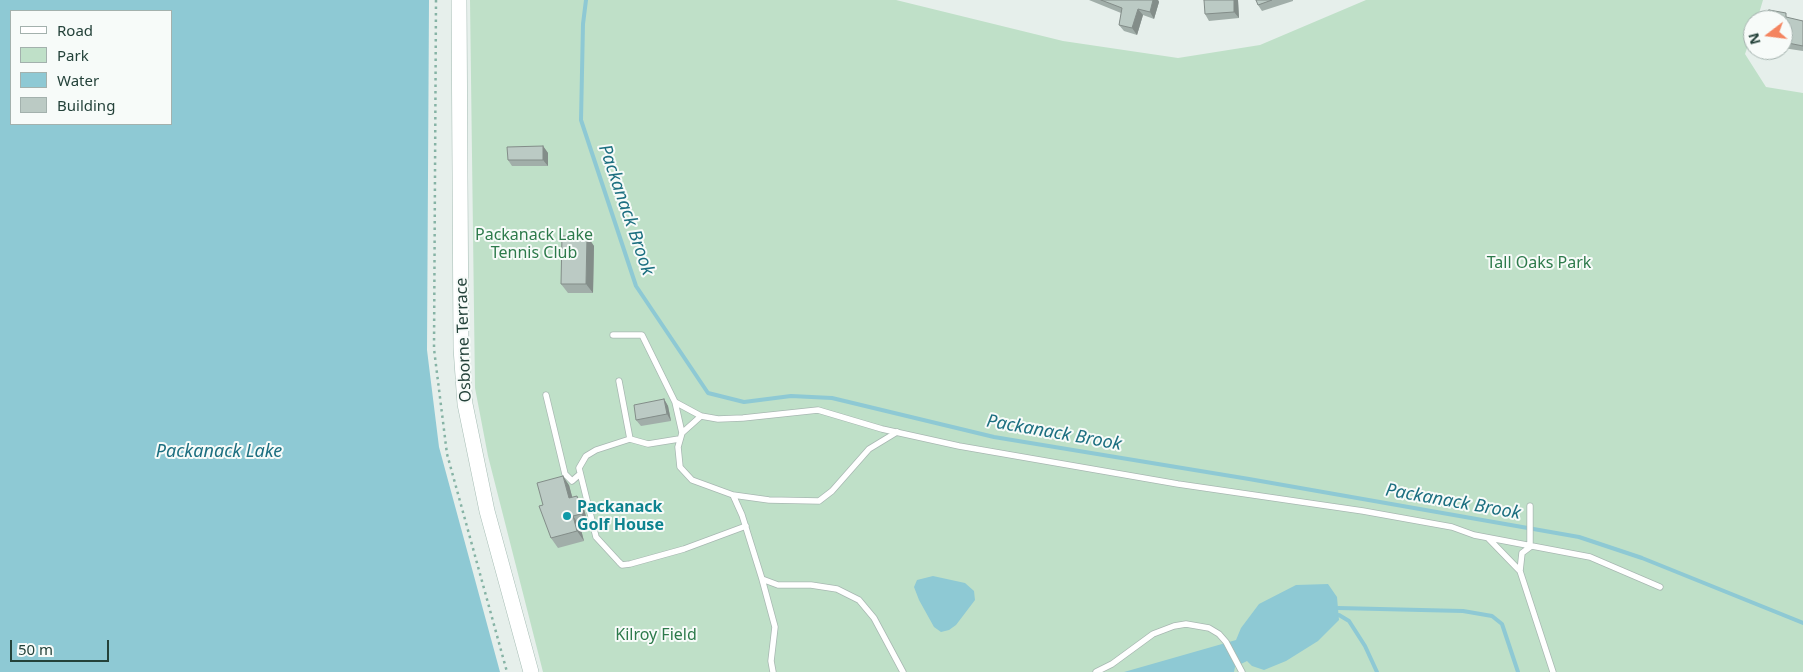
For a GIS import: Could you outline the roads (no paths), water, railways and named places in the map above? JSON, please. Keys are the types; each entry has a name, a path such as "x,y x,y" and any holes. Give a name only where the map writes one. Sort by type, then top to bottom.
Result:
{"street":[{"name":"Osborne Terrace","path":"459,0 461,341 465,404 487,511 531,672"}],"lane":[{"path":"613,335 642,335 644,338 675,402 680,436 678,461 686,475 692,480 734,495 769,500 819,501 832,491 869,449 897,432"},
{"path":"619,381 630,439"},
{"path":"546,395 565,474 572,481 580,474"},
{"path":"675,402 701,416 718,419 818,410 897,432 959,446 1178,484 1389,515 1452,527 1530,547 1590,557 1660,587"},
{"path":"701,416 680,436 648,444 630,439 591,453 580,464 580,474 596,537 622,565 684,549 746,526"},
{"path":"734,495 746,526 775,626 771,661 773,672"},
{"path":"1530,506 1530,547"},
{"path":"1487,537 1520,571"},
{"path":"1530,547 1522,553 1520,571 1552,672"},
{"path":"762,579 778,585 811,585 837,589 859,600 874,618 903,672"},
{"path":"1096,672 1112,664 1144,638 1174,626 1192,625 1209,628 1226,642 1241,670"}],"water":[{"name":"Packanack Lake","path":"0,0 429,0 427,350 439,447 500,672 0,672"},
{"path":"933,576 965,583 974,591 975,600 956,625 949,630 941,632 934,627 914,587 917,580"},
{"path":"1328,584 1337,597 1339,620 1318,641 1286,661 1264,670 1252,666 1247,661 1235,667 1234,672 1124,672 1236,640 1241,628 1259,604 1296,585"}],"waterway":[{"name":"Packanack Brook","path":"586,0 583,24 581,120 636,286 708,393 744,402 791,396 832,398 994,437 1249,479 1579,537 1642,558 1803,623"},
{"path":"1338,608 1463,611 1492,616 1502,624 1518,672"},
{"path":"1339,615 1349,621 1365,646 1377,672"}],"place":[{"name":"Packanack Golf House","path":"567,516"}],"park label":[{"name":"Packanack Lake Tennis Club","path":"534,244"},
{"name":"Tall Oaks Park","path":"1539,263"},
{"name":"Kilroy Field","path":"656,635"}]}
